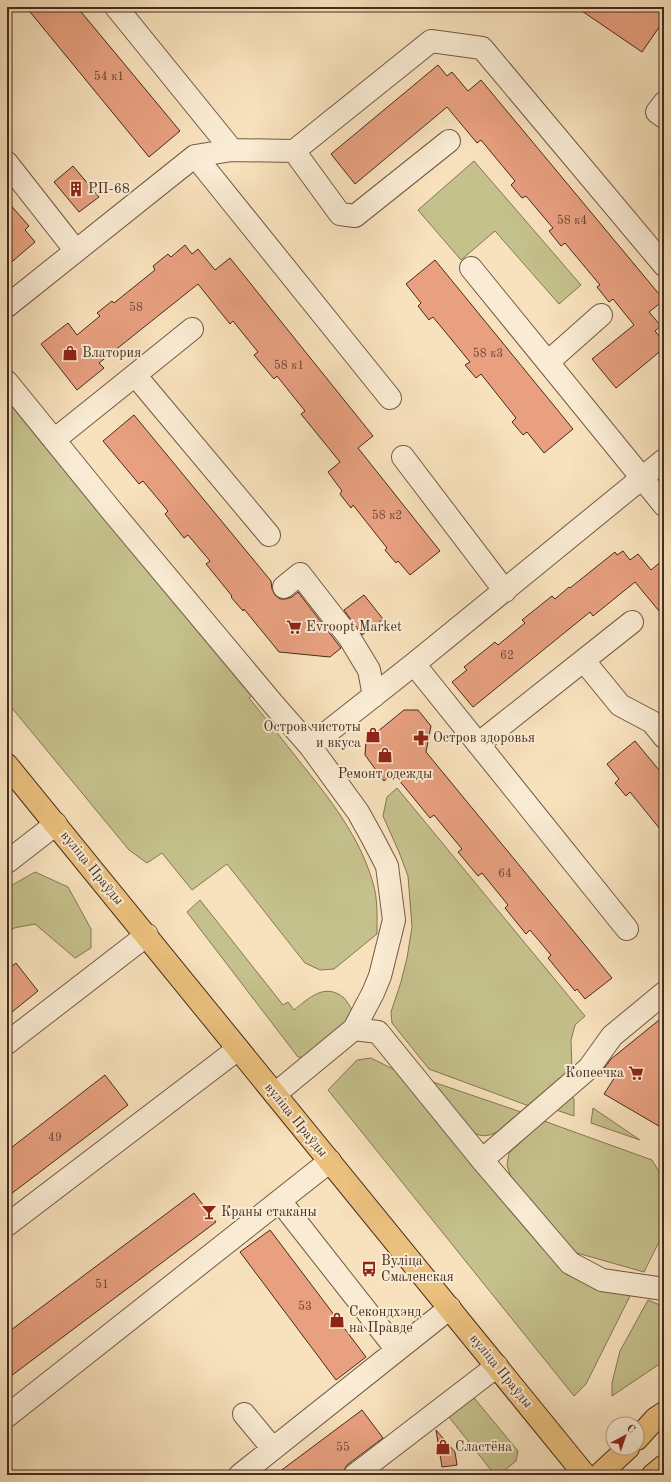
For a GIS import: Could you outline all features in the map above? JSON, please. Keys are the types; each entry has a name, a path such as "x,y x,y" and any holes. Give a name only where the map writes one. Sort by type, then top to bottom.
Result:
{"main road":[{"name":"вуліца Праўды","path":"7,765 147,935 585,1475"},
{"path":"645,1430 655,1419 664,1413"},
{"path":"599,1475 619,1456"},
{"path":"653,1475 664,1466"}],"lane":[{"path":"116,7 232,150"},
{"path":"7,306 195,156 232,150 294,152 431,41 482,48 664,265"},
{"path":"664,103 657,112 664,117"},
{"path":"294,152 340,214 355,216 449,141"},
{"path":"195,156 390,398"},
{"path":"7,163 76,251"},
{"path":"471,268 664,505"},
{"path":"548,362 601,315"},
{"path":"54,440 192,329"},
{"path":"136,375 269,535"},
{"path":"7,382 253,681 310,746 358,812 374,839 387,866 394,920 380,976 354,1029 275,1094"},
{"path":"403,457 505,590"},
{"path":"310,746 414,664 664,460"},
{"path":"284,587 300,574 349,637 369,670 374,696"},
{"path":"478,744 632,622"},
{"path":"584,661 620,705 652,722 664,737"},
{"path":"414,664 627,928"},
{"path":"7,862 56,824"},
{"path":"7,1043 147,935"},
{"path":"482,1160 589,1068 612,1036 664,993"},
{"path":"354,1029 378,1032 482,1160 570,1263 602,1280 664,1289"},
{"path":"7,1225 238,1049"},
{"path":"7,1416 330,1161"},
{"path":"280,1200 397,1350"},
{"path":"240,1475 450,1308"},
{"path":"355,1475 497,1366"},
{"path":"244,1414 272,1449"}],"shaded area":[{"path":"474,161 581,285 559,304 495,231 461,260 418,210"},
{"path":"7,395 253,695 249,698 333,804 352,834 367,866 375,889 377,934 334,969 320,970 305,963 227,864 192,890 162,853 147,863 129,850 7,702"},
{"path":"397,788 585,1016 575,1025 571,1040 572,1070 529,1106 429,1069 392,1023 391,1012 407,958 412,927 408,876 383,816 387,797"},
{"path":"35,872 68,887 91,929 91,948 75,958 35,924 14,928 7,934 7,888"},
{"path":"200,900 283,1005 288,1002 294,1010 311,997 330,991 337,993 344,998 353,1011 350,1021 308,1058 298,1057 187,912"},
{"path":"371,1058 395,1070 567,1275 632,1292 586,1384 574,1396 328,1090 357,1060"},
{"path":"433,1082 521,1112 498,1131 486,1136 479,1135 472,1132"},
{"path":"570,1093 574,1099 574,1116 553,1109"},
{"path":"593,1108 640,1140 591,1123"},
{"path":"544,1121 652,1160 664,1180 664,1232 644,1272 577,1253 564,1243 511,1178 507,1165 509,1153"},
{"path":"648,1300 660,1305 664,1310 664,1361 612,1396 612,1383 620,1351"},
{"path":"470,1393 518,1451 516,1461 499,1475 495,1475 445,1412"}],"building":[{"path":"26,7 77,7 180,131 149,157"},
{"path":"576,7 664,7 664,20 642,52"},
{"path":"438,65 447,76 452,72 468,91 481,80 664,300 649,312 661,326 655,331 664,342 664,348 616,388 592,359 634,325 613,299 609,302 597,287 600,285 565,243 561,246 549,231 553,228 526,196 522,198 511,185 515,181 481,140 477,143 447,107 355,184 331,154"},
{"name":"РП-68","path":"73,166 99,197 79,212 54,182"},
{"path":"7,201 29,226 25,230 35,242 7,266"},
{"path":"185,245 192,254 198,249 215,270 230,258 373,436 358,448 440,551 410,575 398,561 396,563 385,550 387,548 353,505 351,508 340,494 342,491 328,472 340,462 301,414 305,411 277,376 274,379 254,355 258,352 233,321 230,324 198,284 99,363 104,368 77,390 41,344 68,323 77,335 100,316 97,313 112,301 114,303 155,270 153,266 168,254 171,257"},
{"path":"435,260 573,429 544,453 527,432 523,435 512,422 516,418 481,374 476,378 465,365 470,362 433,317 429,320 418,306 421,303 406,284"},
{"path":"134,415 271,581 272,589 275,595 280,599 286,599 292,597 298,592 341,648 330,657 279,652 244,609 243,611 231,597 232,596 206,564 210,561 188,535 184,538 165,514 168,511 143,481 139,484 103,441"},
{"path":"623,551 630,560 638,554 651,570 664,559 664,617 635,582 593,616 590,612 473,707 452,682 467,670 464,667 495,642 498,645 525,623 522,620 552,596 555,599 615,552 617,555"},
{"path":"364,595 383,619 362,635 344,610"},
{"path":"404,710 418,710 431,726 426,752 612,978 585,999 577,989 575,991 548,958 551,955 530,930 526,934 505,908 508,905 482,873 478,876 458,852 462,849 434,815 430,818 393,773 384,781 365,755 366,741"},
{"path":"635,741 664,776 664,834 630,792 626,796 615,783 619,779 607,764"},
{"path":"16,963 38,991 7,1016 7,970"},
{"name":"Копеечка","path":"664,1016 664,1129 604,1094 615,1077 603,1070 611,1059"},
{"path":"105,1075 128,1105 7,1197 7,1151"},
{"path":"194,1193 216,1222 7,1379 7,1333"},
{"path":"270,1230 366,1357 336,1380 240,1252"},
{"path":"362,1410 383,1438 347,1465 343,1472 339,1475 275,1475"},
{"path":"436,1430 455,1452 457,1465 442,1467"}],"place":[{"name":"РП-68","path":"76,189"},
{"name":"Влатория","path":"70,353"},
{"name":"Evroopt Market","path":"294,627"},
{"name":"Остров чистоты и вкуса","path":"373,735"},
{"name":"Остров здоровья","path":"421,738"},
{"name":"Ремонт одежды","path":"385,755"},
{"name":"Копеечка","path":"636,1073"},
{"name":"Краны стаканы","path":"209,1212"},
{"name":"Вуліца Смаленская","path":"369,1269"},
{"name":"Секондхэнд на Правде","path":"337,1320"},
{"name":"Сластёна","path":"443,1447"}]}
